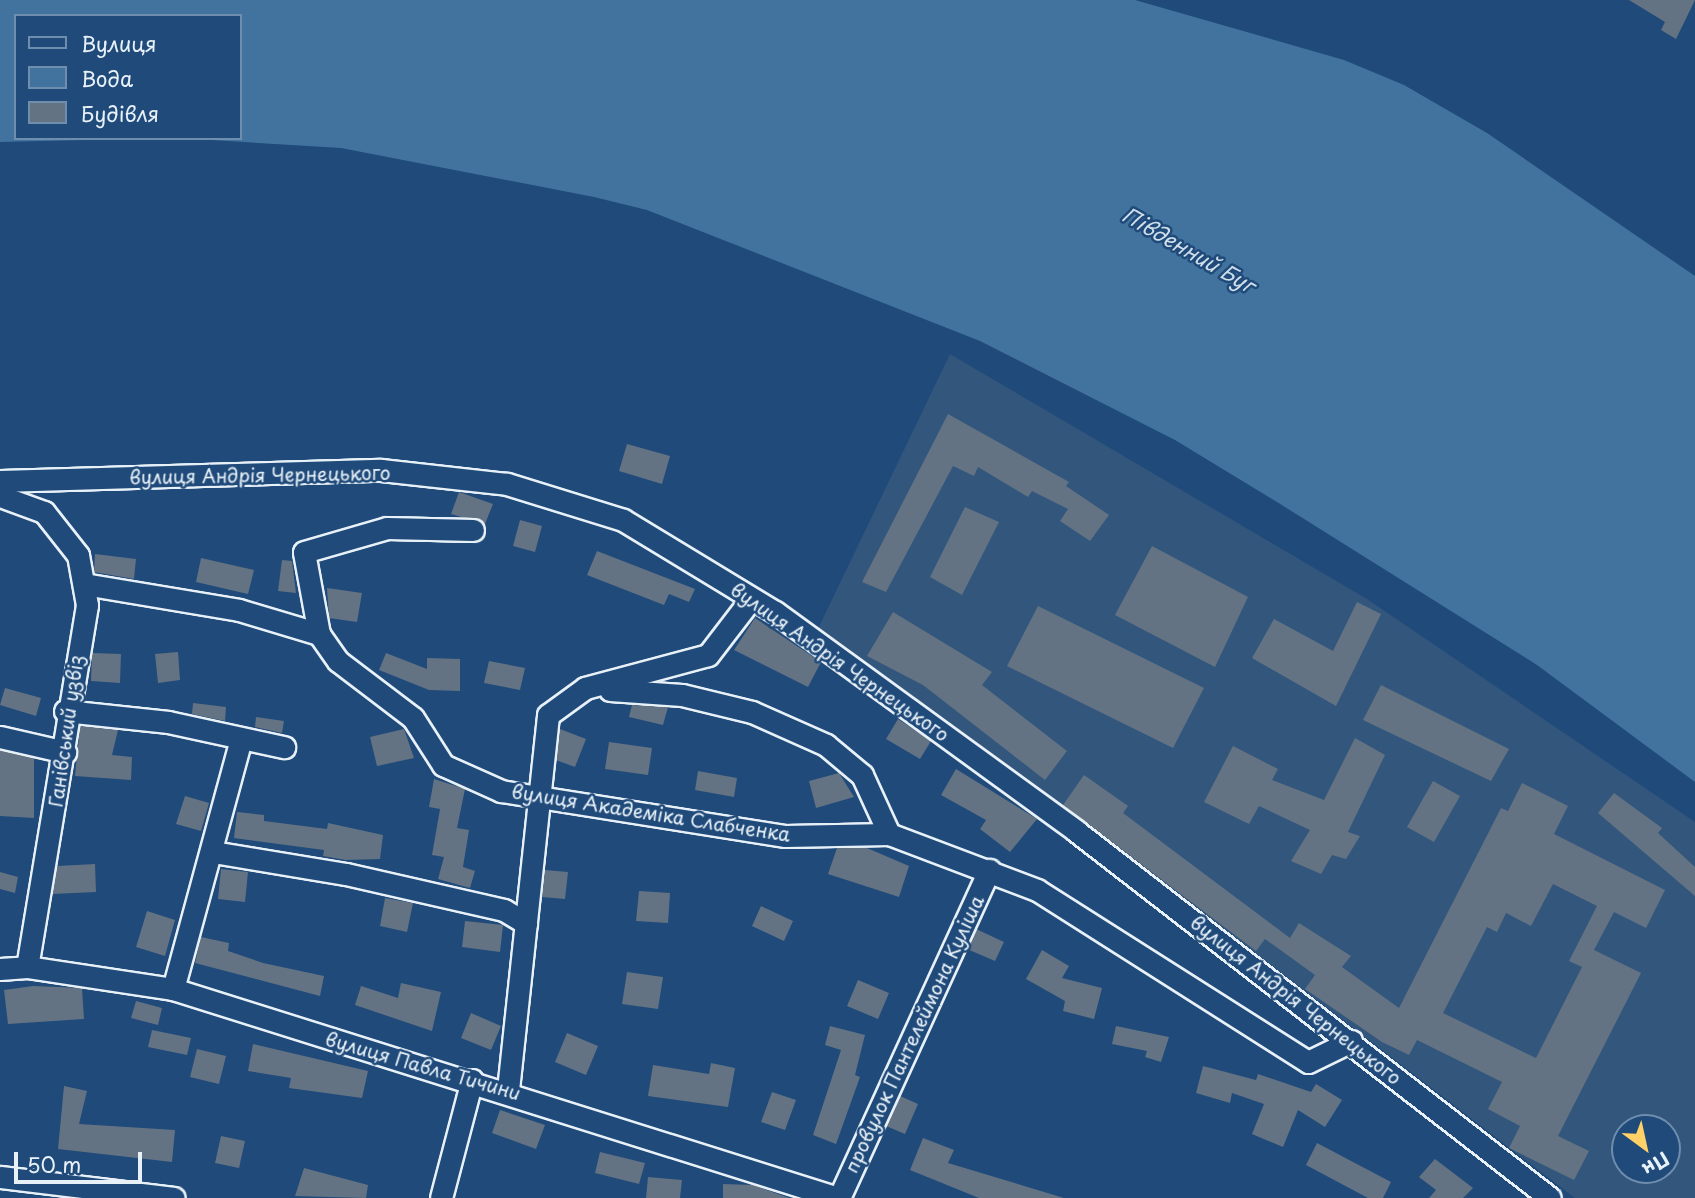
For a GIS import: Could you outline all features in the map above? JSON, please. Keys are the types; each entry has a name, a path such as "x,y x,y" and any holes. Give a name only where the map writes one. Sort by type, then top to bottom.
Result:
{"street":[{"name":"вулиця Андрія Чернецького","path":"0,481 381,470 507,484 623,520 751,599 1076,831 1351,1041 1550,1198"},
{"name":"Ганівський узвіз","path":"0,496 44,512 78,555 88,606 65,711 65,752 27,967"},
{"path":"84,584 239,610 319,634 304,552 387,528 473,530"},
{"path":"508,1090 527,923 537,798 548,715 585,688 708,655 751,599"},
{"name":"вулиця Академіка Слабченка","path":"319,634 338,661 413,718 443,765 537,798 785,836 889,834 1037,890 1308,1062 1351,1041"},
{"path":"585,688 682,695 752,712 826,745 862,775 889,834"},
{"path":"65,711 168,722 284,747"},
{"path":"0,737 65,752"},
{"path":"173,989 213,852 241,739"},
{"path":"213,852 346,874 504,910 527,923"},
{"name":"провулок Пантелеймона Куліша","path":"828,1196 989,870"},
{"name":"вулиця Павла Тичини","path":"0,969 27,967 173,989 508,1090 828,1196"},
{"path":"441,1198 472,1080"},
{"path":"0,1177 174,1198"}],"shaded area":[{"path":"950,354 1367,599 1695,822 1695,1198 1575,1198 1134,860 815,635"}],"water":[{"name":"Південний Буг","path":"0,0 1135,0 1344,60 1404,85 1487,133 1695,276 1695,782 1537,665 1277,502 1175,440 980,341 647,210 594,197 341,148 211,140 242,140 242,14 14,14 14,140 86,140 0,142"}],"building":[{"path":"1629,0 1695,0 1676,39 1661,30 1665,22"},
{"path":"948,414 1069,482 1066,486 1109,515 1090,541 1060,521 1068,509 1032,491 1028,497 978,467 974,476 953,466 886,592 862,582"},
{"path":"627,444 670,456 662,484 619,471"},
{"path":"459,492 493,504 485,524 451,514"},
{"path":"965,507 999,522 962,595 930,577"},
{"path":"520,520 542,526 535,552 513,546"},
{"path":"1152,546 1248,597 1215,667 1115,615"},
{"path":"597,551 695,589 689,602 669,594 664,605 587,575"},
{"path":"95,554 136,559 134,579 94,572"},
{"path":"201,558 254,570 248,594 196,582"},
{"path":"282,560 292,561 296,593 278,591"},
{"path":"327,588 362,593 357,622 329,618"},
{"path":"1357,602 1381,614 1336,706 1252,658 1274,619 1333,651"},
{"path":"1038,606 1204,688 1173,748 1007,666"},
{"path":"893,612 992,672 982,685 1067,751 1045,780 923,685 867,656"},
{"path":"755,618 821,662 808,687 734,650"},
{"path":"178,652 180,680 158,683 155,654"},
{"path":"92,653 121,654 120,683 91,681"},
{"path":"386,653 427,669 427,658 460,659 460,691 429,690 379,670"},
{"path":"489,661 525,668 520,690 484,683"},
{"path":"1381,685 1509,749 1491,781 1363,720"},
{"path":"5,688 41,698 36,716 0,705"},
{"path":"193,703 226,707 225,721 192,714"},
{"path":"632,705 668,707 663,725 629,717"},
{"path":"256,717 284,721 282,733 255,727"},
{"path":"898,719 931,741 920,759 886,739"},
{"path":"80,726 118,730 112,755 132,757 131,780 75,776"},
{"path":"404,729 414,758 377,766 370,737"},
{"path":"560,729 586,739 575,767 556,760"},
{"path":"1355,738 1385,755 1348,832 1360,836 1346,859 1332,855 1321,874 1291,861 1310,830 1259,806 1249,824 1204,802 1233,746 1278,769 1272,780 1324,800"},
{"path":"609,742 652,748 648,775 605,769"},
{"path":"0,750 34,758 34,818 0,816"},
{"path":"956,769 1037,819 1010,852 980,829 986,820 941,795"},
{"path":"698,771 737,778 734,797 695,790"},
{"path":"839,773 854,797 816,808 809,781"},
{"path":"1084,775 1128,806 1123,813 1290,938 1299,923 1351,956 1342,967 1399,1008 1501,808 1508,811 1522,783 1568,806 1554,834 1665,890 1646,928 1614,912 1594,950 1641,973 1558,1136 1589,1151 1574,1180 1509,1148 1520,1126 1488,1109 1502,1082 1417,1040 1409,1055 1382,1042 1305,989 1315,975 1265,939 1256,951 1063,805","holes":["1553,884 1597,906 1569,961 1582,967 1536,1058 1443,1013 1487,927 1497,932 1506,913 1531,926"]},
{"path":"434,779 465,789 457,828 469,830 463,867 475,871 470,888 438,879 444,857 432,855 440,809 429,807"},
{"path":"1433,781 1460,796 1434,842 1407,827"},
{"path":"1614,793 1662,828 1658,833 1695,867 1695,896 1598,813"},
{"path":"185,796 209,803 201,831 176,824"},
{"path":"237,812 264,815 264,821 327,829 328,823 383,835 380,859 346,860 323,856 324,850 234,838"},
{"path":"837,848 867,848 909,866 899,897 828,874"},
{"path":"95,864 96,892 52,894 57,866"},
{"path":"221,869 248,872 245,902 218,899"},
{"path":"545,870 568,872 565,899 542,897"},
{"path":"0,872 18,877 15,893 0,889"},
{"path":"639,891 670,893 668,923 636,921"},
{"path":"385,898 413,903 407,932 380,926"},
{"path":"761,906 793,921 784,941 752,926"},
{"path":"147,911 175,920 165,956 136,947"},
{"path":"465,921 503,925 500,952 462,947"},
{"path":"976,929 1004,942 995,961 967,949"},
{"path":"201,937 229,943 228,951 263,963 324,976 320,996 195,963"},
{"path":"1042,950 1069,966 1062,978 1102,988 1094,1019 1063,1011 1065,1001 1026,979"},
{"path":"627,972 663,977 658,1009 622,1004"},
{"path":"858,980 889,993 878,1019 847,1006"},
{"path":"401,983 441,992 432,1031 355,1005 361,986 398,998"},
{"path":"33,986 82,988 84,1019 8,1024 4,990"},
{"path":"136,1001 162,1008 158,1025 131,1018"},
{"path":"471,1013 501,1026 491,1050 461,1038"},
{"path":"830,1026 865,1035 855,1075 860,1077 836,1144 813,1135 841,1050 825,1045"},
{"path":"1116,1026 1169,1037 1161,1062 1145,1057 1147,1051 1112,1044"},
{"path":"152,1030 191,1038 187,1055 148,1047"},
{"path":"567,1033 598,1046 586,1075 555,1062"},
{"path":"253,1044 368,1071 362,1098 289,1088 291,1078 248,1071"},
{"path":"197,1049 226,1056 219,1084 190,1077"},
{"path":"711,1063 735,1068 728,1107 648,1096 653,1065 709,1074"},
{"path":"1203,1066 1256,1080 1258,1074 1311,1092 1316,1084 1342,1100 1325,1127 1298,1110 1283,1147 1252,1134 1264,1104 1232,1093 1230,1103 1196,1093"},
{"path":"64,1086 87,1091 79,1124 175,1130 172,1162 58,1149"},
{"path":"772,1092 796,1100 785,1130 761,1122"},
{"path":"900,1096 918,1104 905,1134 886,1126"},
{"path":"500,1110 545,1125 536,1149 492,1133"},
{"path":"221,1136 245,1141 239,1168 215,1163"},
{"path":"923,1138 954,1150 948,1163 1064,1198 979,1198 910,1170"},
{"path":"1317,1143 1391,1182 1383,1198 1368,1198 1306,1165"},
{"path":"600,1152 645,1163 639,1184 595,1173"},
{"path":"1435,1159 1473,1188 1463,1198 1429,1198 1436,1190 1419,1177"},
{"path":"304,1168 368,1185 366,1198 295,1196"},
{"path":"648,1177 682,1180 680,1198 646,1198"},
{"path":"723,1184 753,1185 789,1198 723,1198"}]}
